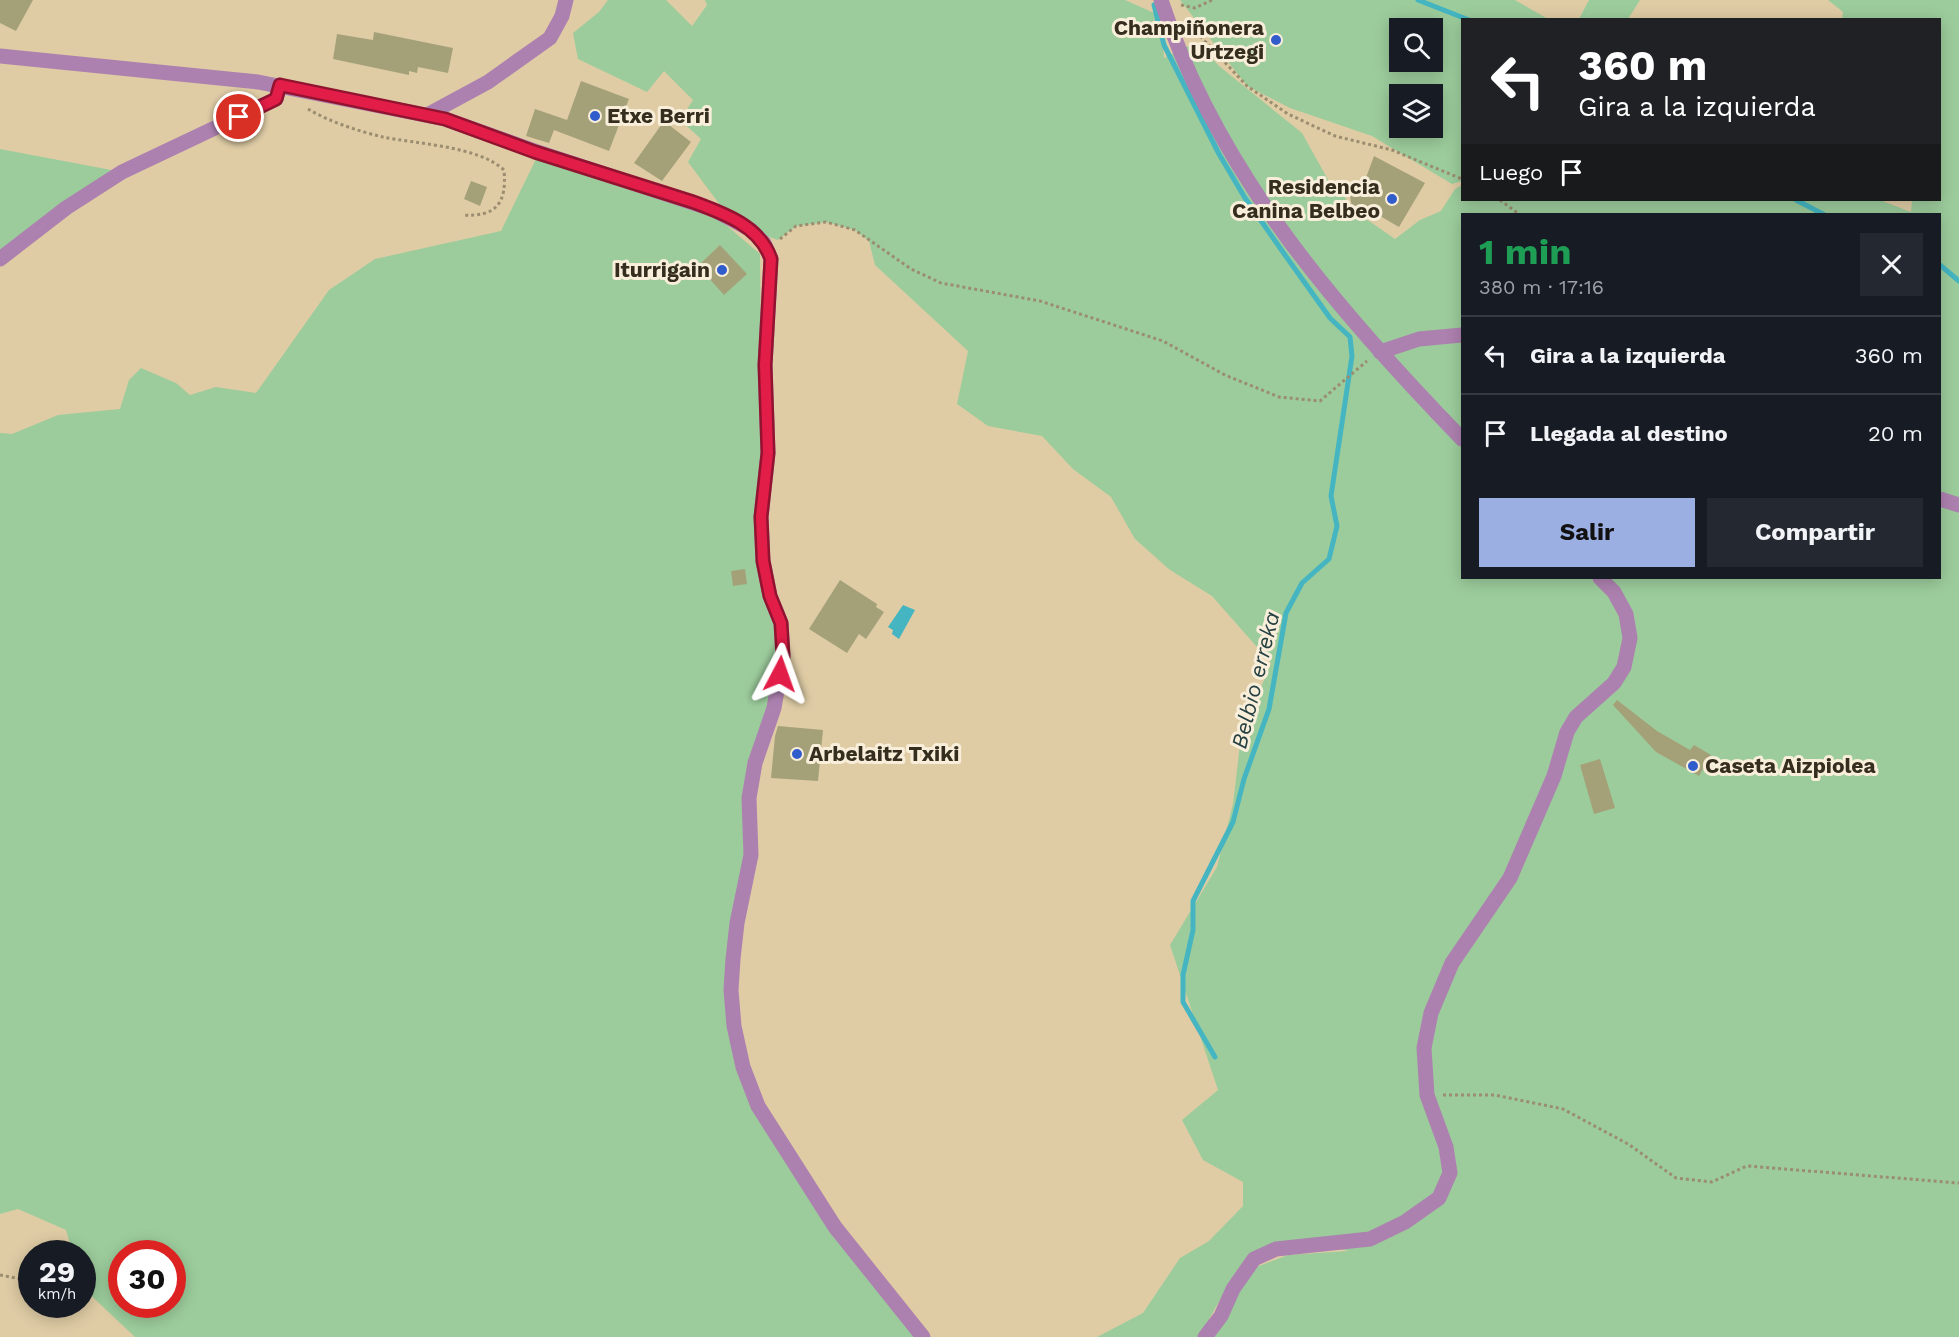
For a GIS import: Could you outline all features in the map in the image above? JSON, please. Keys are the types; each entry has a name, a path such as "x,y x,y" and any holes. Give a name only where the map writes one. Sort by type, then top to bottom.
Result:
{"street":[{"path":"427,115 488,82 550,38 562,16 566,0"},
{"path":"1157,1 1207,111 1247,181 1306,264 1380,352 1461,437"},
{"path":"0,57 280,85 445,119 535,152 714,210 751,230 768,250 771,259 765,365 768,453 761,517 763,561 770,596 781,623 783,656 774,708 755,763 749,798 751,855 734,950 731,990 734,1026 743,1067 758,1106 835,1227 923,1337"},
{"path":"0,259 66,208 122,172 276,99 280,85"},
{"path":"1380,352 1419,339 1461,335"},
{"path":"1941,499 1959,505"},
{"path":"1205,1337 1221,1316 1233,1289 1254,1259 1275,1249 1370,1239 1406,1222 1439,1198 1450,1173 1446,1146 1427,1095 1424,1048 1431,1013 1452,963 1510,878 1554,776 1567,732 1576,717 1614,683 1624,667 1630,638 1626,614 1614,592 1601,579"}],"path":[{"path":"1157,1 1195,8 1212,0"},
{"path":"1186,20 1246,86 1288,114 1335,136 1392,150 1461,179"},
{"path":"298,104 319,116 381,136 476,155 496,162 504,170 505,182 502,197 496,208 487,214 462,215"},
{"path":"1501,201 1518,213"},
{"path":"768,250 796,226 826,222 855,230 911,269 941,283 1040,301 1162,341 1225,375 1279,397 1320,401 1349,374 1380,352"},
{"path":"1427,1095 1495,1095 1563,1109 1628,1144 1676,1178 1712,1182 1747,1166 1959,1183"},
{"path":"0,1275 18,1278"}],"green space":[{"path":"608,0 666,0 692,26 707,5 705,0 1125,0 1161,16 1164,58 1197,42 1219,66 1302,133 1331,185 1343,192 1349,207 1395,239 1420,220 1441,211 1455,189 1461,186 1461,201 1883,201 1911,212 1912,201 1941,201 1941,18 1842,18 1843,12 1828,0 1959,0 1959,1337 1213,1337 1251,1269 1288,1255 1348,1251 1307,1240 1248,1262 1221,1298 1199,1337 1097,1337 1143,1313 1180,1258 1209,1241 1243,1206 1243,1182 1203,1160 1182,1120 1218,1090 1170,945 1217,867 1233,804 1241,736 1271,663 1212,596 1170,570 1135,539 1111,497 1073,469 1042,436 988,426 957,404 968,351 875,265 869,241 855,230 826,222 796,226 778,240 764,235 723,209 688,162 701,139 680,120 693,100 664,71 647,92 578,59 573,33 599,12"},
{"path":"1180,0 1515,0 1546,18 1461,18 1461,181 1452,184 1372,136 1290,108 1247,86"},
{"path":"1589,0 1640,0 1629,18 1580,18"},
{"path":"0,149 122,172 0,255"},
{"path":"536,159 719,219 760,254 763,561 783,656 755,763 733,959 743,1067 835,1227 930,1337 135,1337 115,1318 186,1318 186,1240 108,1240 108,1312 96,1300 96,1240 69,1240 66,1230 18,1209 0,1214 0,433 12,434 58,415 120,409 129,380 141,368 176,383 190,395 216,387 256,393 329,290 375,259 501,231"}],"water":[{"path":"903,605 915,610 899,639 888,627"}],"building":[{"path":"0,0 33,0 16,31 0,23"},
{"path":"374,32 453,48 448,73 418,67 417,73 409,71 409,75 333,59 337,34 373,40"},
{"name":"Etxe Berri","path":"581,81 629,99 609,151 554,130 549,143 526,136 535,109 567,120"},
{"path":"664,121 691,142 662,181 634,163"},
{"name":"Residencia Canina Belbeo","path":"1374,156 1425,183 1399,227 1361,205 1352,207 1348,187 1364,183"},
{"path":"471,181 487,187 480,206 464,199"},
{"name":"Iturrigain","path":"720,245 747,274 724,295 698,266"},
{"path":"745,569 747,584 733,586 731,571"},
{"path":"840,580 877,604 876,607 884,612 866,639 859,634 847,653 809,629"},
{"path":"1617,700 1657,731 1690,750 1694,745 1711,755 1699,776 1656,752 1613,705"},
{"name":"Arbelaitz Txiki","path":"778,726 823,730 818,781 771,778"},
{"path":"1600,759 1615,808 1594,814 1580,765"}],"waterway":[{"path":"1418,0 1464,18"},
{"name":"Belbio erreka","path":"1154,5 1164,45 1219,154 1245,198 1330,318 1350,337 1352,356 1331,496 1337,526 1329,559 1302,583 1286,613 1269,709 1244,779 1233,822 1193,901 1193,930 1183,975 1183,1002 1215,1057"},
{"path":"1798,201 1821,213"},
{"path":"1941,266 1959,281"}],"place":[{"name":"Champiñonera Urtzegi","path":"1276,40"},
{"name":"Etxe Berri","path":"595,116"},
{"name":"Residencia Canina Belbeo","path":"1392,199"},
{"name":"Iturrigain","path":"722,270"},
{"name":"Arbelaitz Txiki","path":"797,754"},
{"name":"Caseta Aizpiolea","path":"1693,766"}],"route":[{"path":"239,117 276,99 280,85 445,119 535,152 714,210 751,230 764,243 771,259 765,365 768,453 761,517 763,561 770,596 781,623 783,656 780,674"}]}
